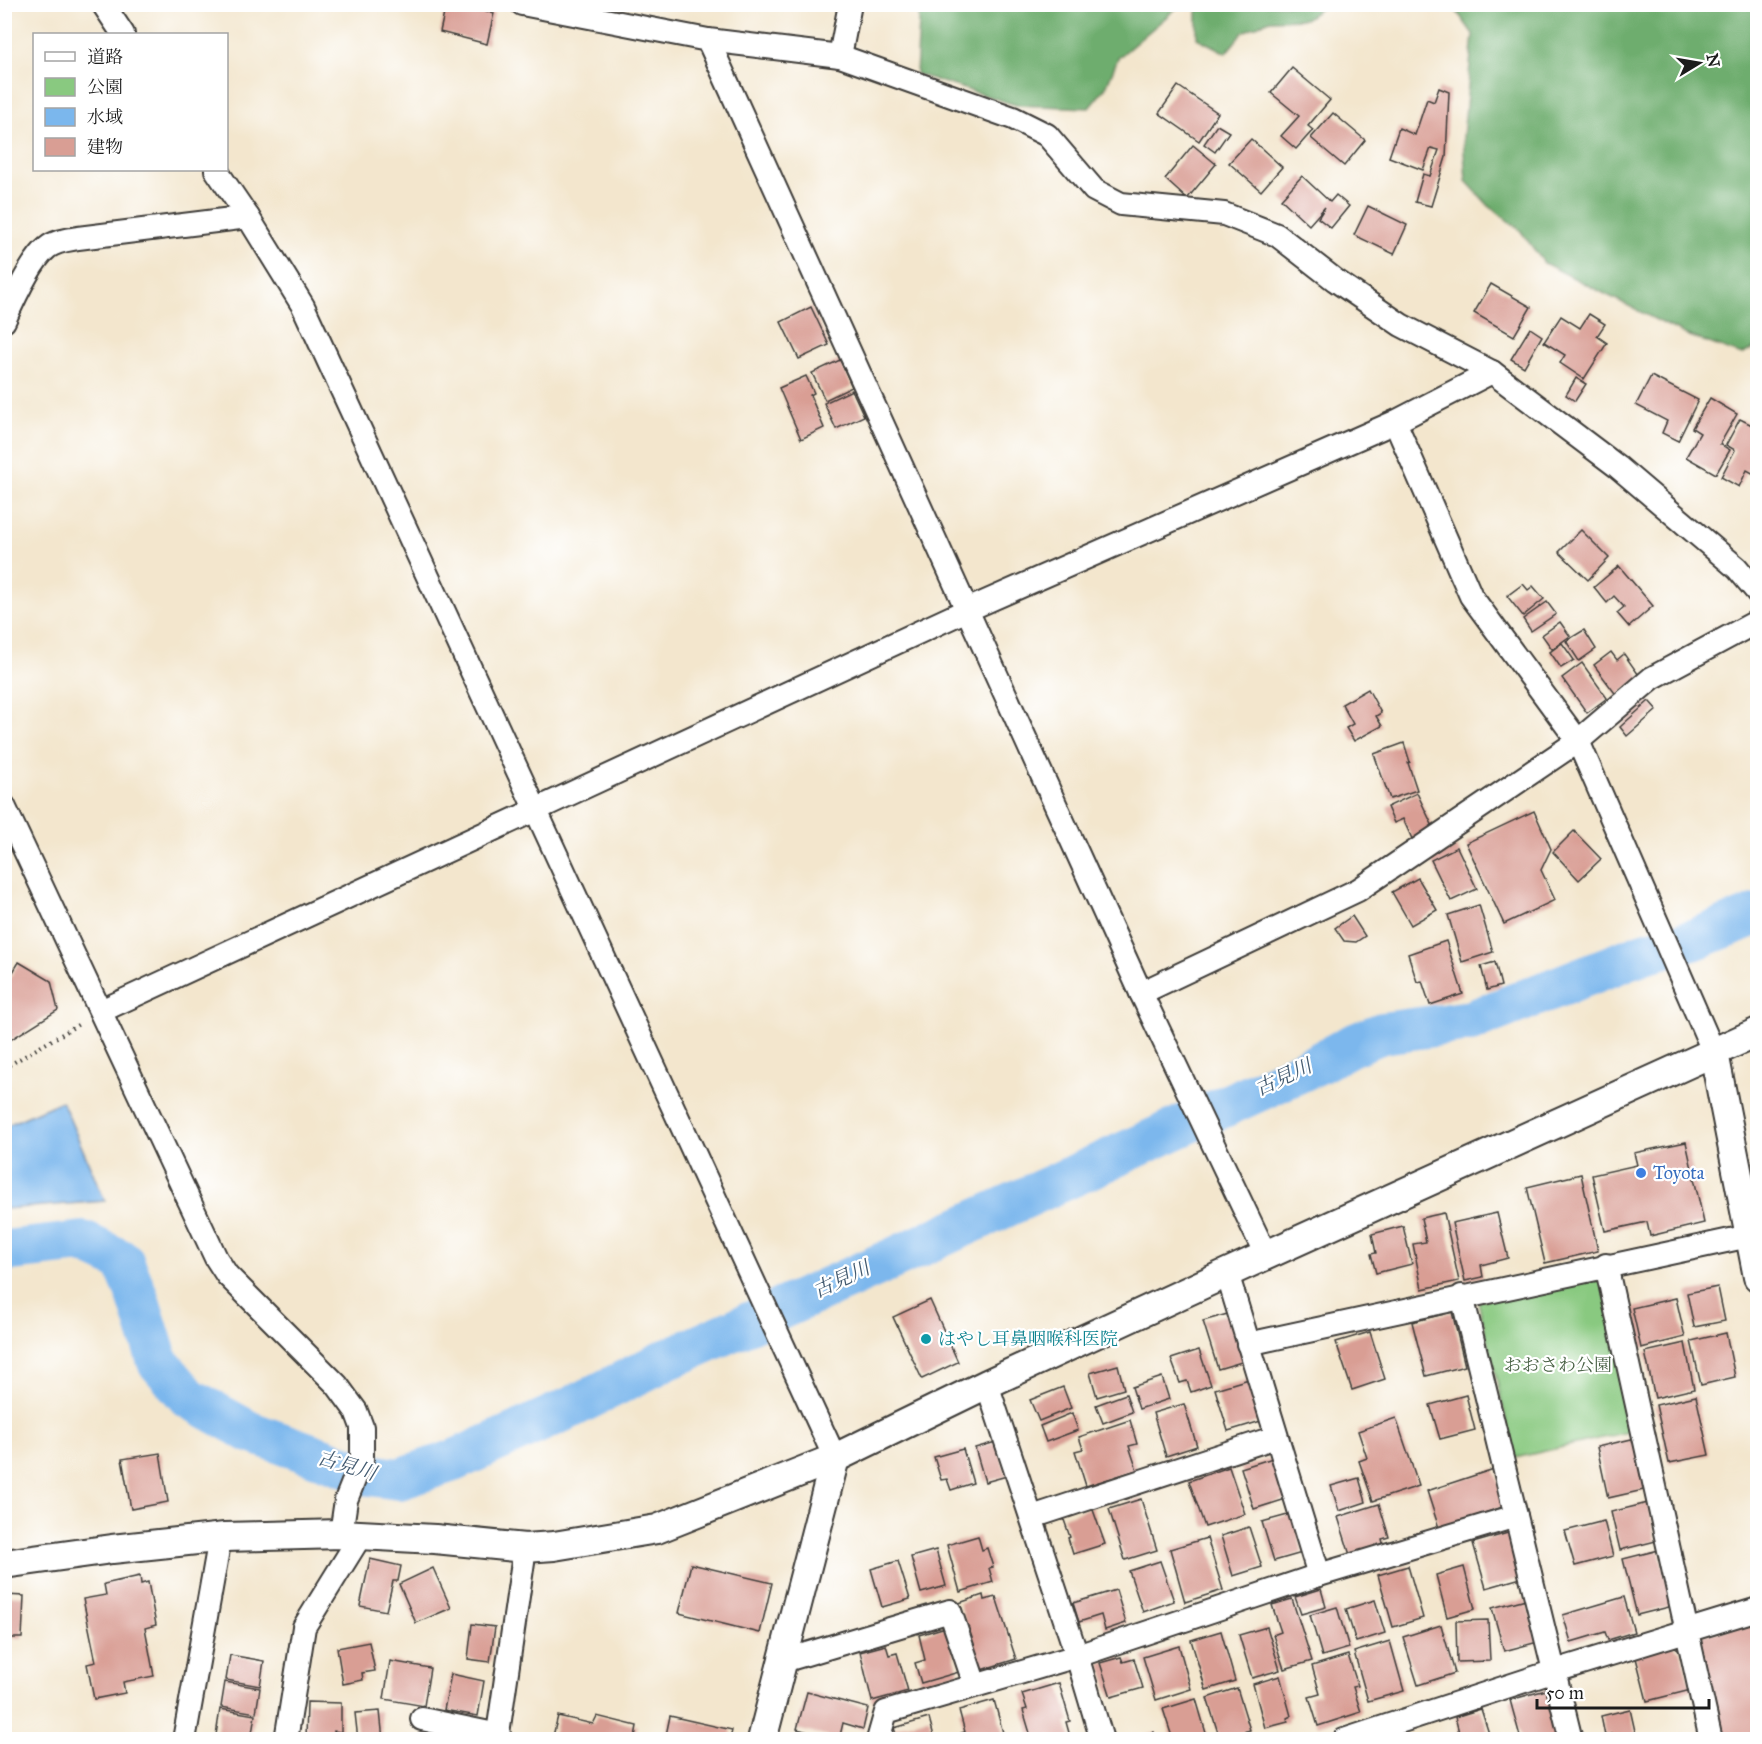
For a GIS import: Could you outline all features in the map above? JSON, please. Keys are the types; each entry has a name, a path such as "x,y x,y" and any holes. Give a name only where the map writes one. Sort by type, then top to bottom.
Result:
{"street":[{"path":"103,4 122,33"},
{"path":"522,4 708,40 840,56 1013,118 1047,135 1094,190 1122,204 1224,214 1277,235 1335,280 1401,325 1492,372 1618,466 1737,568 1758,593"},
{"path":"840,56 850,4"},
{"path":"708,40 1141,993 1266,1255"},
{"path":"217,171 303,306 835,1458 823,1498 764,1739"},
{"path":"4,321 34,263 46,249 54,244 78,237 248,218"},
{"path":"101,1011 535,808 967,610 1395,422 1492,372"},
{"path":"1395,422 1471,596 1578,741 1714,1053 1758,1277"},
{"path":"1141,993 1358,890 1578,741 1652,678 1758,621"},
{"path":"4,806 216,1258 227,1275 347,1397 362,1427 362,1460 351,1486 351,1535 304,1627 286,1740"},
{"path":"4,1564 112,1549 220,1538 351,1535 525,1548 554,1546 657,1529 835,1458 987,1384 1266,1255 1758,1032"},
{"path":"1248,1344 1462,1296 1749,1236"},
{"path":"1606,1265 1711,1740"},
{"path":"1227,1273 1319,1575"},
{"path":"1462,1296 1571,1740"},
{"path":"987,1384 1077,1656 1102,1740"},
{"path":"1032,1517 1276,1437"},
{"path":"878,1740 886,1712 1077,1656 1319,1575 1516,1516"},
{"path":"184,1740 220,1538"},
{"path":"422,1719 498,1737 525,1548"},
{"path":"1344,1740 1554,1671 1758,1609"},
{"path":"783,1661 950,1611 975,1685"}],"path":[{"path":"4,1068 101,1011"}],"green space":[{"path":"1178,4 1179,6 1118,58 1106,87 1089,108 1016,105 916,74 920,5"},
{"path":"1199,4 1326,5 1305,19 1270,20 1243,32 1226,53 1197,38"},
{"path":"1452,5 1757,5 1757,346 1742,355 1684,334 1544,263 1520,230 1489,206 1466,181 1463,137 1473,34"},
{"name":"おおさわ公園","path":"1600,1272 1637,1430 1515,1458 1478,1301"}],"water":[{"path":"62,1101 105,1201 5,1209 5,1126"}],"building":[{"path":"446,4 459,4 494,13 487,44 440,32"},
{"path":"1292,68 1330,100 1308,126 1313,130 1296,149 1281,136 1299,116 1271,93"},
{"path":"1178,86 1218,113 1199,141 1159,113"},
{"path":"1439,88 1449,92 1446,157 1431,206 1415,202 1423,174 1430,176 1439,150 1431,148 1423,170 1389,157 1399,128 1415,135 1427,99 1434,102"},
{"path":"1333,113 1365,140 1344,166 1311,138"},
{"path":"1217,125 1229,132 1215,152 1204,144"},
{"path":"1251,139 1282,167 1261,191 1229,163"},
{"path":"1193,145 1216,164 1187,199 1165,179"},
{"path":"1302,176 1330,202 1336,195 1349,206 1331,228 1318,218 1325,207 1309,225 1281,199"},
{"path":"1368,206 1407,225 1394,254 1354,235"},
{"path":"1491,284 1531,307 1514,336 1474,313"},
{"path":"811,307 829,345 799,359 781,322"},
{"path":"1589,314 1605,324 1597,336 1607,343 1584,379 1560,363 1565,355 1544,342 1561,316 1580,328"},
{"path":"1530,328 1542,336 1524,367 1511,359"},
{"path":"840,360 852,387 825,400 812,373"},
{"path":"806,376 814,393 810,395 824,428 801,439 779,388"},
{"path":"1651,376 1698,400 1678,441 1662,433 1667,421 1636,405"},
{"path":"1576,378 1586,384 1575,401 1566,395"},
{"path":"852,390 864,416 836,429 824,403"},
{"path":"1710,398 1737,414 1720,444 1730,450 1716,474 1686,457 1700,433 1692,428"},
{"path":"1740,419 1758,428 1758,476 1747,470 1739,487 1721,477 1735,450 1726,445"},
{"path":"1581,530 1609,558 1588,580 1559,552"},
{"path":"1619,566 1653,606 1629,627 1617,613 1624,607 1614,596 1607,603 1594,587"},
{"path":"1523,584 1528,590 1533,586 1544,599 1523,616 1507,596"},
{"path":"1547,602 1556,614 1531,631 1523,619"},
{"path":"1560,622 1570,636 1552,649 1542,635"},
{"path":"1584,630 1596,649 1579,661 1566,641"},
{"path":"1562,643 1574,660 1561,668 1550,652"},
{"path":"1611,652 1617,660 1624,654 1641,678 1617,696 1594,665"},
{"path":"1582,663 1607,698 1587,713 1562,678"},
{"path":"1368,689 1381,713 1376,716 1382,726 1354,741 1346,728 1353,724 1342,704"},
{"path":"1649,701 1657,710 1627,736 1620,727"},
{"path":"1404,743 1417,790 1390,799 1374,754"},
{"path":"1417,793 1435,831 1413,841 1403,819 1394,823 1387,807"},
{"path":"1534,811 1551,849 1541,870 1555,900 1504,924 1466,843"},
{"path":"1574,831 1601,859 1579,880 1553,852"},
{"path":"1457,847 1477,889 1451,901 1431,860"},
{"path":"1418,878 1437,910 1411,925 1392,892"},
{"path":"1479,905 1493,952 1462,962 1448,915"},
{"path":"1352,916 1365,936 1356,942 1344,941 1335,928"},
{"path":"1446,941 1463,994 1430,1005 1422,981 1417,982 1408,954"},
{"path":"19,962 51,981 58,1010 4,1044 4,987"},
{"path":"1495,962 1501,986 1487,990 1481,966"},
{"path":"1686,1142 1704,1223 1650,1236 1647,1222 1605,1231 1592,1175 1637,1165 1634,1153"},
{"path":"1581,1174 1598,1251 1545,1263 1527,1187"},
{"path":"1444,1213 1459,1281 1422,1289 1413,1244 1426,1242 1421,1218"},
{"path":"1497,1213 1508,1258 1481,1265 1483,1277 1465,1281 1452,1223"},
{"path":"1403,1226 1412,1264 1376,1273 1371,1254 1376,1253 1372,1234"},
{"path":"1718,1287 1725,1321 1694,1327 1687,1293"},
{"path":"1676,1298 1685,1337 1641,1348 1632,1308"},
{"name":"はやし耳鼻咽喉科医院","path":"930,1300 958,1362 922,1379 893,1317"},
{"path":"1452,1312 1465,1366 1426,1376 1412,1322"},
{"path":"1231,1313 1245,1361 1218,1369 1203,1321"},
{"path":"1370,1332 1385,1379 1352,1390 1336,1342"},
{"path":"1726,1333 1735,1377 1701,1385 1691,1341"},
{"path":"1685,1343 1694,1389 1655,1398 1645,1352"},
{"path":"1199,1350 1211,1385 1191,1392 1187,1381 1180,1383 1171,1359"},
{"path":"1118,1365 1124,1389 1097,1397 1090,1373"},
{"path":"1162,1377 1169,1399 1139,1409 1132,1387"},
{"path":"1249,1379 1261,1421 1228,1431 1215,1389"},
{"path":"1063,1387 1071,1408 1039,1421 1030,1400"},
{"path":"1126,1394 1132,1412 1103,1423 1096,1405"},
{"path":"1466,1395 1475,1430 1440,1439 1430,1405"},
{"path":"1696,1396 1709,1455 1669,1463 1656,1405"},
{"path":"1184,1404 1197,1446 1166,1456 1153,1413"},
{"path":"1072,1413 1078,1430 1046,1442 1040,1426"},
{"path":"1396,1418 1419,1486 1373,1501 1359,1461 1367,1458 1358,1431"},
{"path":"1130,1420 1137,1444 1129,1446 1137,1470 1086,1486 1075,1451 1083,1449 1079,1437"},
{"path":"1636,1438 1648,1489 1608,1498 1597,1447"},
{"path":"996,1442 1007,1476 985,1482 975,1448"},
{"path":"963,1449 973,1483 951,1490 947,1479 941,1480 934,1457"},
{"path":"160,1453 168,1502 131,1509 122,1459"},
{"path":"1276,1457 1289,1498 1254,1509 1241,1468"},
{"path":"1229,1467 1245,1514 1205,1527 1189,1481"},
{"path":"1494,1469 1506,1506 1439,1528 1427,1491"},
{"path":"1359,1478 1366,1502 1339,1511 1331,1486"},
{"path":"1141,1499 1157,1550 1125,1560 1109,1509"},
{"path":"1648,1503 1656,1541 1620,1550 1611,1512"},
{"path":"1379,1504 1389,1537 1382,1539 1383,1543 1350,1555 1338,1517"},
{"path":"1092,1507 1105,1544 1073,1554 1063,1517"},
{"path":"1295,1513 1302,1553 1274,1561 1262,1522"},
{"path":"1604,1521 1613,1556 1575,1566 1565,1531"},
{"path":"1249,1527 1262,1567 1233,1576 1221,1536"},
{"path":"1508,1533 1521,1578 1486,1588 1473,1543"},
{"path":"978,1536 982,1550 987,1548 993,1567 989,1568 993,1582 960,1592 947,1545"},
{"path":"1207,1538 1223,1590 1185,1602 1170,1549"},
{"path":"936,1550 946,1586 921,1593 911,1557"},
{"path":"1659,1550 1673,1606 1637,1615 1623,1559"},
{"path":"370,1559 401,1566 398,1581 393,1581 386,1611 360,1606"},
{"path":"898,1561 910,1599 882,1607 871,1569"},
{"path":"1160,1561 1174,1601 1143,1612 1129,1571"},
{"path":"691,1564 772,1583 760,1633 679,1613"},
{"path":"1408,1566 1423,1618 1393,1627 1378,1575"},
{"path":"1464,1567 1475,1609 1447,1617 1436,1575"},
{"path":"433,1568 451,1608 416,1623 399,1584"},
{"path":"140,1576 141,1584 148,1582 156,1625 145,1628 154,1676 123,1682 125,1693 94,1699 87,1664 96,1662 83,1599 106,1595 104,1584"},
{"path":"1321,1589 1326,1607 1301,1614 1295,1597"},
{"path":"1116,1590 1126,1623 1105,1630 1101,1615 1079,1622 1073,1603"},
{"path":"5,1595 24,1596 22,1638 5,1638"},
{"path":"983,1595 984,1600 996,1597 1016,1659 981,1670 959,1603"},
{"path":"1624,1597 1634,1632 1608,1640 1605,1632 1571,1642 1563,1615"},
{"path":"1292,1599 1312,1661 1284,1669 1273,1635 1281,1632 1272,1605"},
{"path":"1526,1599 1538,1642 1504,1651 1492,1608"},
{"path":"1375,1600 1385,1633 1356,1642 1346,1609"},
{"path":"1337,1607 1349,1648 1322,1656 1310,1615"},
{"path":"1488,1620 1490,1661 1457,1662 1456,1621"},
{"path":"1758,1622 1758,1740 1722,1740 1698,1636"},
{"path":"472,1624 495,1627 490,1662 468,1659"},
{"path":"1441,1625 1455,1673 1418,1685 1403,1637"},
{"path":"946,1627 959,1672 921,1683 915,1663 925,1660 919,1635"},
{"path":"1267,1627 1280,1670 1252,1678 1239,1635"},
{"path":"1221,1631 1235,1681 1206,1690 1191,1640"},
{"path":"1390,1641 1404,1691 1368,1701 1354,1652"},
{"path":"369,1642 375,1671 362,1673 363,1680 343,1684 337,1648"},
{"path":"886,1645 889,1655 897,1653 908,1691 872,1701 860,1652"},
{"path":"1672,1645 1681,1651 1691,1690 1647,1701 1635,1654"},
{"path":"1179,1646 1191,1689 1156,1700 1143,1657"},
{"path":"230,1655 264,1661 260,1686 226,1680"},
{"path":"1348,1655 1358,1686 1353,1687 1361,1712 1318,1726 1309,1697 1320,1694 1312,1666"},
{"path":"1121,1657 1123,1662 1134,1659 1143,1688 1111,1697 1100,1663"},
{"path":"390,1661 430,1668 424,1706 384,1699"},
{"path":"451,1674 484,1681 478,1716 444,1710"},
{"path":"1280,1676 1291,1716 1287,1718 1288,1722 1265,1728 1253,1684"},
{"path":"225,1682 260,1688 256,1713 221,1707"},
{"path":"1059,1683 1070,1721 1066,1722 1071,1740 1032,1740 1023,1710 1027,1709 1022,1694"},
{"path":"1237,1688 1250,1730 1220,1739 1207,1698"},
{"path":"1546,1690 1560,1740 1521,1740 1510,1700"},
{"path":"807,1692 868,1708 863,1729 843,1723 839,1740 797,1729"},
{"path":"1196,1699 1208,1740 1173,1740 1163,1709"},
{"path":"994,1700 1005,1740 963,1740 961,1733 965,1732 959,1710"},
{"path":"307,1702 341,1703 341,1732 334,1731 334,1740 306,1740"},
{"path":"220,1709 255,1715 251,1740 216,1735"},
{"path":"1481,1709 1491,1740 1461,1740 1455,1717"},
{"path":"1630,1709 1637,1740 1612,1740 1611,1734 1605,1736 1601,1716"},
{"path":"380,1711 383,1740 358,1740 355,1713"},
{"path":"558,1716 593,1724 597,1716 637,1726 635,1737 642,1740 552,1740"},
{"path":"670,1716 732,1730 730,1740 665,1740"},
{"path":"929,1718 935,1740 898,1740 894,1728"},
{"path":"1154,1732 1157,1740 1133,1739"}],"waterway":[{"name":"古見川","path":"4,1251 83,1242 123,1261 137,1295 158,1362 189,1398 250,1432 370,1475 399,1479 453,1461 570,1408 664,1361 1317,1064 1350,1046 1382,1033 1471,1021 1644,953 1693,940 1758,914"}],"place":[{"name":"Toyota","path":"1641,1173"},
{"name":"はやし耳鼻咽喉科医院","path":"926,1339"}]}
